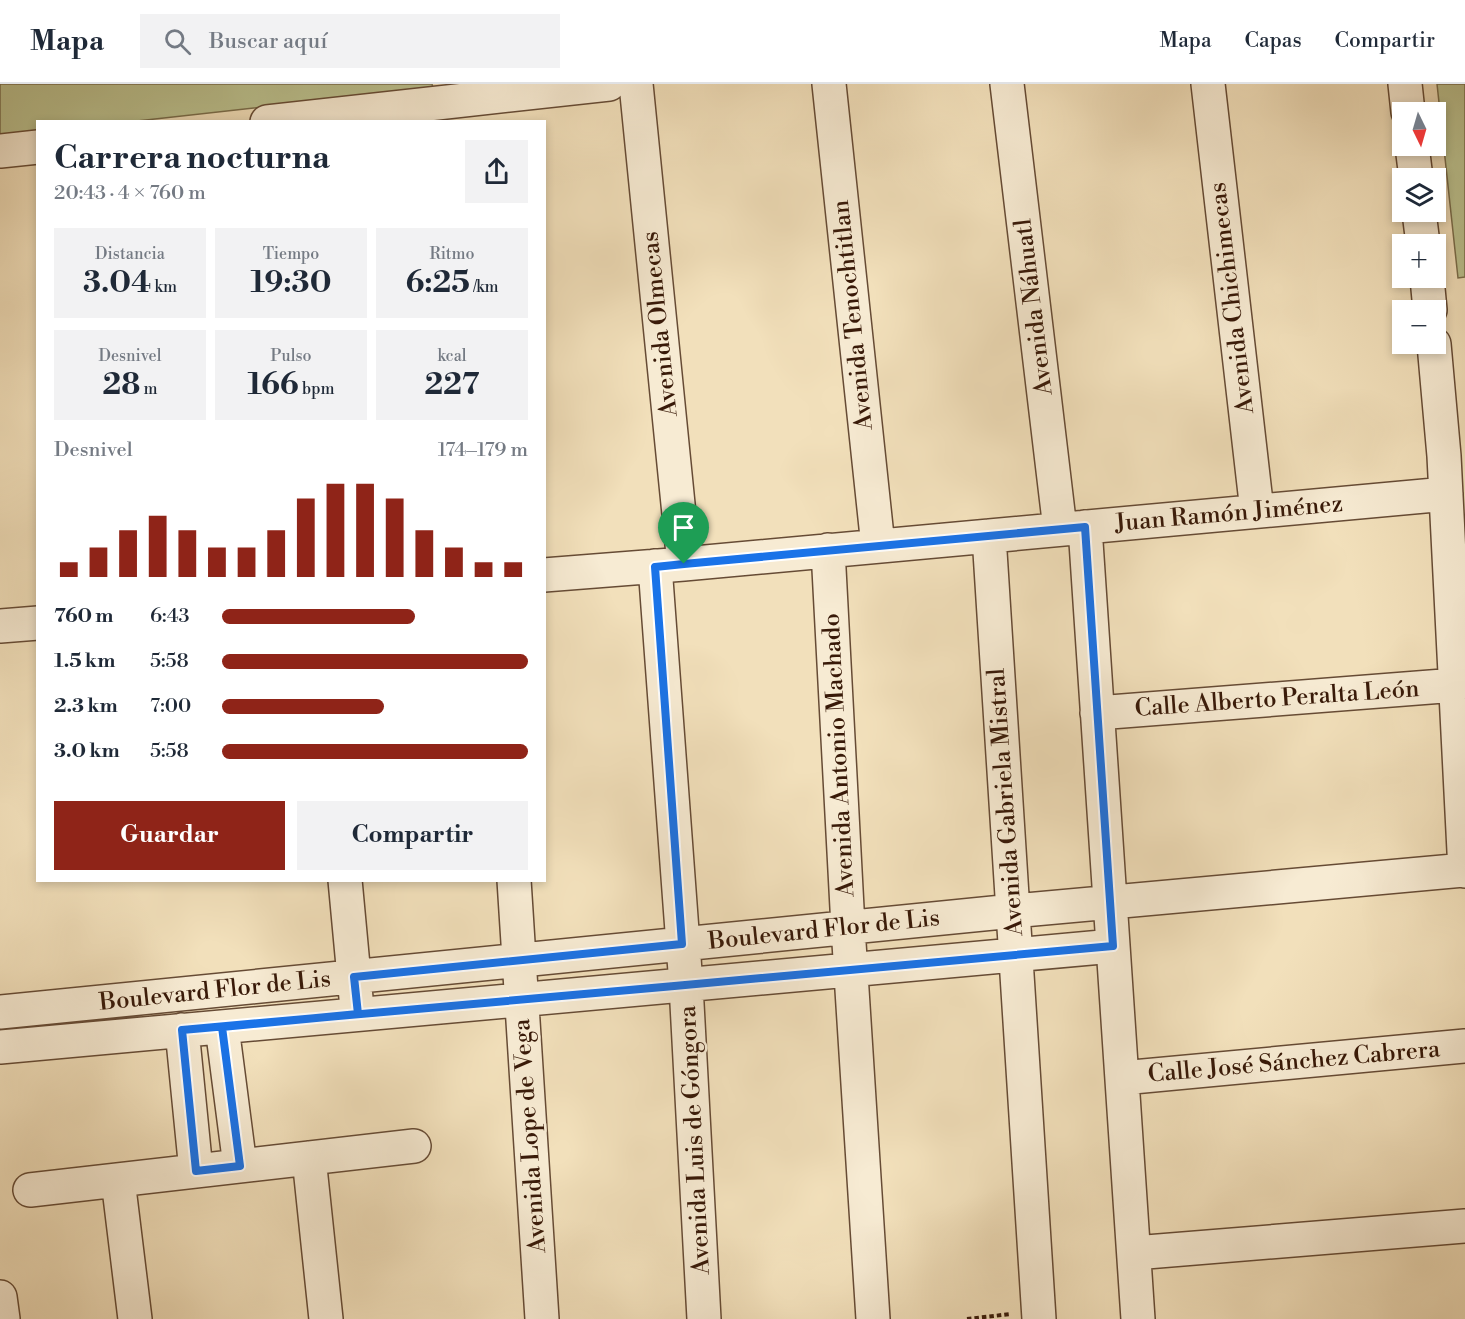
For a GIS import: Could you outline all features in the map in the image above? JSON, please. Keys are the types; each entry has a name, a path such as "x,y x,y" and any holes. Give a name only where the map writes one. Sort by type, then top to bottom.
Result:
{"street":[{"path":"285,120 609,84"},
{"name":"Avenida Olmecas","path":"636,84 669,565"},
{"name":"Avenida Tenochtitlan","path":"829,84 878,546"},
{"name":"Avenida Náhuatl","path":"1007,84 1097,713 1138,1319"},
{"name":"Avenida Chichimecas","path":"1208,84 1257,511"},
{"path":"1405,84 1407,102"},
{"path":"0,151 36,147"},
{"path":"1436,354 1455,455 1446,494 1465,870"},
{"name":"Juan Ramón Jiménez","path":"546,575 1446,494"},
{"name":"Avenida Gabriela Mistral","path":"989,536 1039,1315"},
{"name":"Avenida Antonio Machado","path":"828,550 848,927 873,1319"},
{"name":"Avenida Luis de Góngora","path":"669,565 682,944 687,985 704,1319"},
{"path":"0,626 36,623"},
{"name":"Calle Alberto Peralta León","path":"1097,713 1456,685"},
{"name":"Boulevard Flor de Lis","path":"0,1012 1013,911 1465,870"},
{"path":"345,882 358,1014"},
{"name":"Avenida Lope de Vega","path":"514,882 542,1319"},
{"name":"Boulevard Flor de Lis","path":"0,1047 1113,946"},
{"path":"222,1027 240,1166"},
{"path":"182,1030 196,1171"},
{"name":"Calle José Sánchez Cabrera","path":"1122,1078 1465,1046"},
{"path":"30,1190 414,1146"},
{"path":"309,1158 326,1319"},
{"path":"117,1180 135,1319"},
{"path":"1134,1253 1465,1226"},
{"path":"0,1297 3,1319"}],"path":[{"path":"967,1319 1039,1315"}],"green space":[{"path":"0,84 432,84 433,88 146,120 36,120 36,133 0,137"},
{"path":"1437,84 1465,84 1465,277 1458,278 1445,156 1446,102 1439,102"}],"route":[{"path":"684,564 655,567 682,944 354,977 358,1014 222,1027 240,1166 196,1171 182,1030 358,1014 934,963 1113,946 1085,527 684,564"}]}
